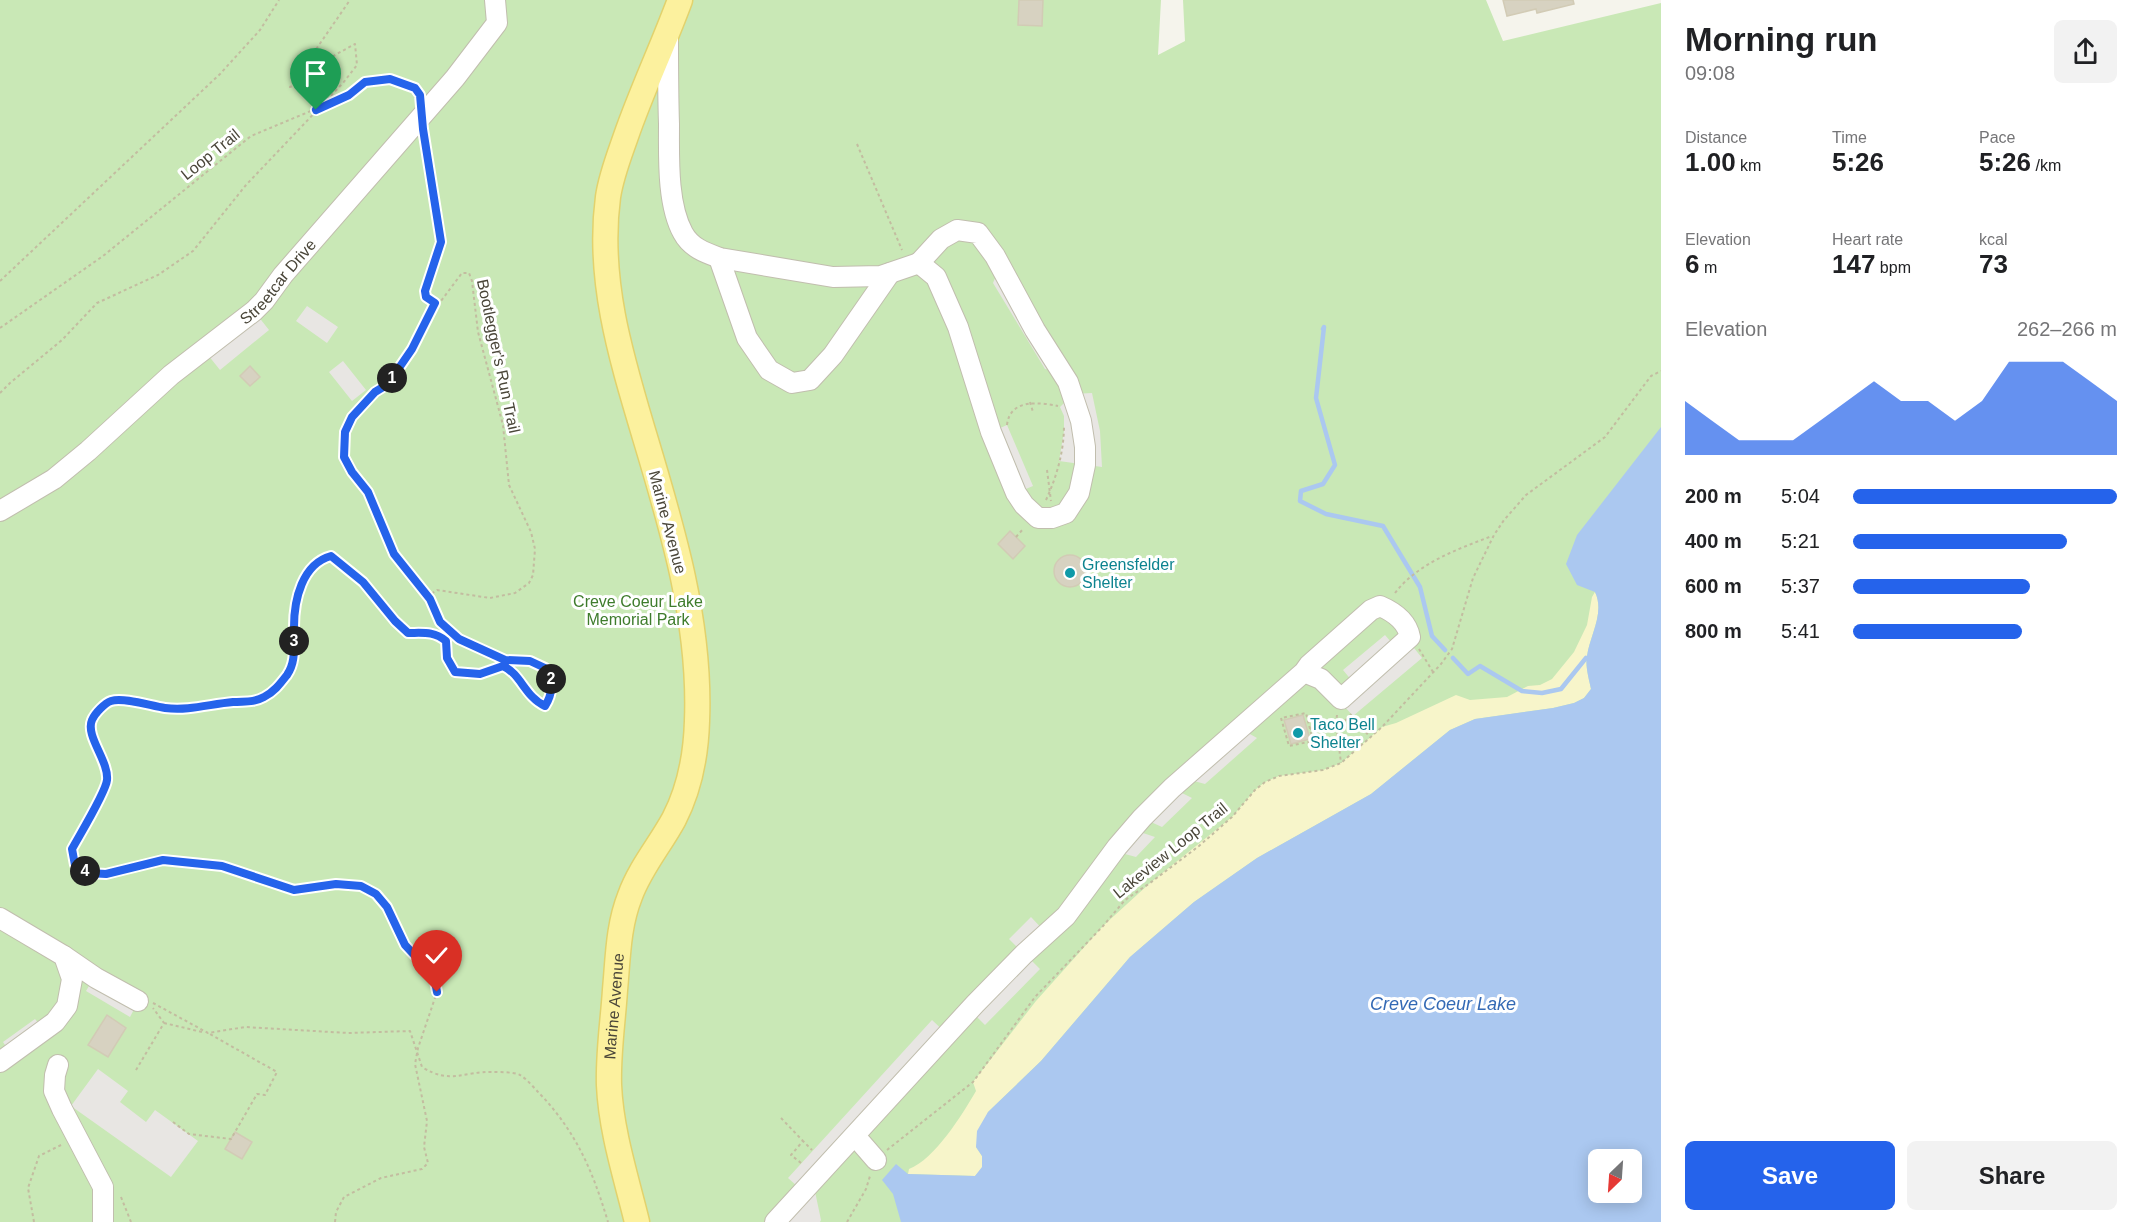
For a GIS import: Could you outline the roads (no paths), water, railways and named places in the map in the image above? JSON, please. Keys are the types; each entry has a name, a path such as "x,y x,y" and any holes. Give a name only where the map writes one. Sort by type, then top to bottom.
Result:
{"main road":[{"name":"Marine Avenue","path":"637,1222 613,1125 609,1086 609,1056 621,923 639,876 674,818 687,786 695,754 698,717 694,641 685,583 663,499 621,359 606,276 606,231 608,196 617,162 641,92 668,33 680,0"}],"street":[{"name":"Streetcar Drive","path":"0,512 54,479 171,375 254,311 423,116 497,23 495,0"},
{"path":"668,33 669,181 683,233 691,244 719,258 833,277 881,276 914,265 941,239 957,230 978,232 1068,382 1081,421 1085,465 1079,493 1066,513 1043,517 1024,505 1016,493 991,432 958,327 936,277 914,265"},
{"path":"719,258 747,338 769,370 792,383 810,380 833,355 890,273"},
{"path":"776,1222 975,1004 1024,954 1066,916 1117,847 1172,788 1305,672 1309,665 1371,610 1380,606 1397,616 1408,629 1410,637 1341,699 1321,679 1305,672"},
{"path":"0,918 96,978 138,1001"},
{"path":"0,1062 55,1022 67,1006 72,979 64,956"},
{"path":"71,989 77,983 96,978"},
{"path":"58,1065 54,1091 103,1187 104,1222"},
{"path":"856,1137 876,1160"}],"water":[{"name":"Creve Coeur Lake","path":"1661,427 1661,1222 901,1222 893,1194 882,1180 896,1164 908,1174 975,1176 982,1167 982,1156 976,1147 977,1131 988,1112 1041,1061 1130,957 1194,902 1257,858 1371,794 1450,730 1475,719 1553,708 1584,698 1591,689 1587,660 1598,616 1598,600 1595,592 1577,585 1566,564 1577,535"}],"waterway":[{"path":"1323,329 1324,327 1316,398 1335,465 1323,484 1301,491 1300,501 1326,514 1383,526 1420,587 1432,636 1445,650"},
{"path":"1453,658 1468,674 1480,666 1522,691 1542,693 1561,689 1586,658"}],"place":[{"name":"Greensfelder Shelter","path":"1070,573"},
{"name":"Taco Bell Shelter","path":"1298,733"}],"park label":[{"name":"Creve Coeur Lake Memorial Park","path":"638,610"}]}
